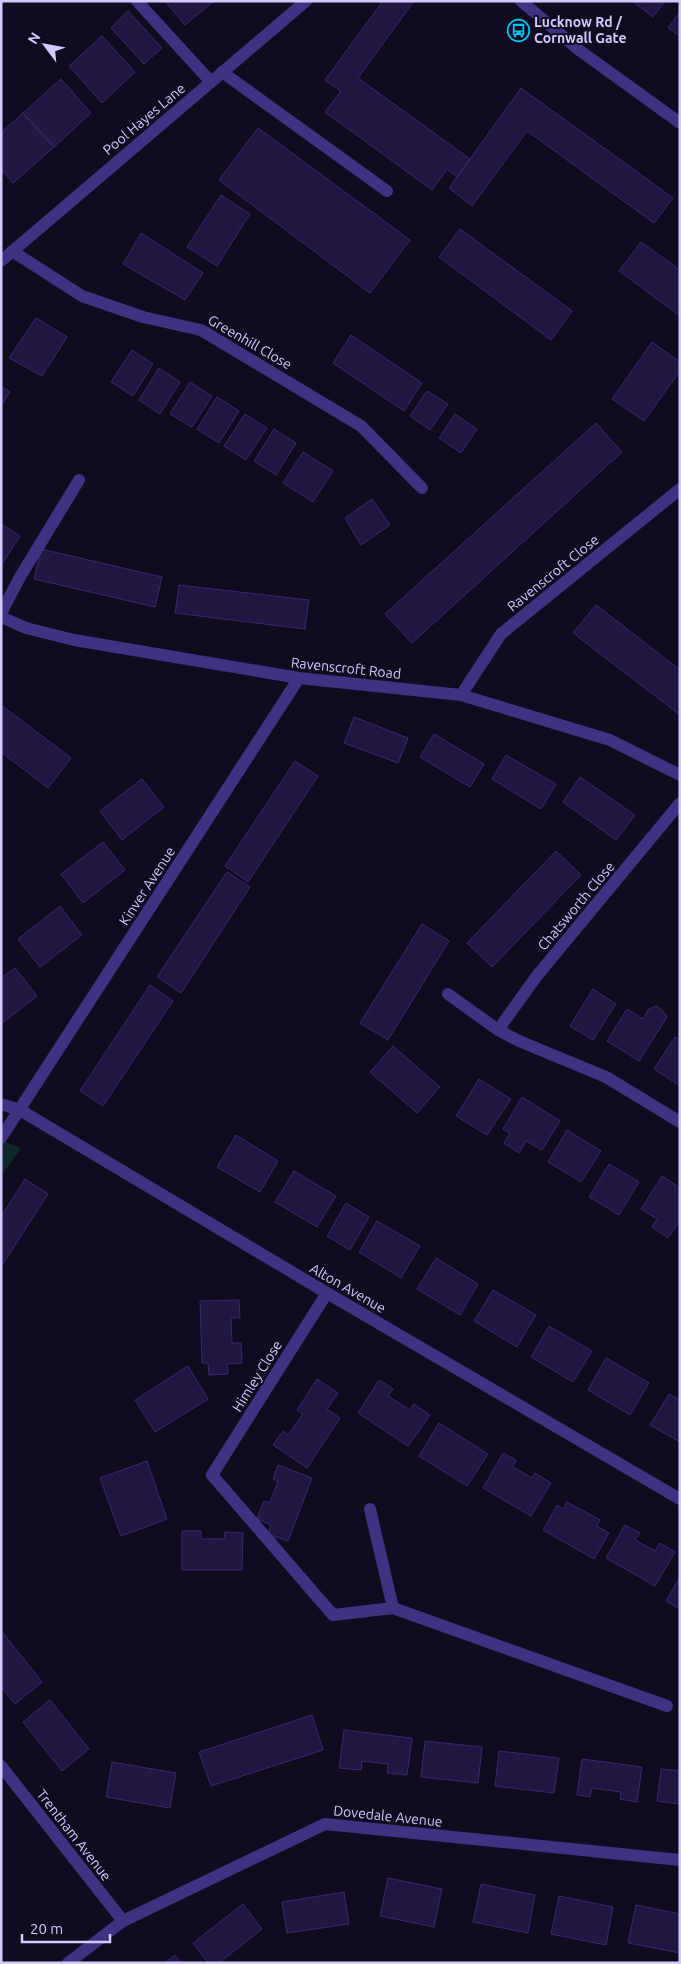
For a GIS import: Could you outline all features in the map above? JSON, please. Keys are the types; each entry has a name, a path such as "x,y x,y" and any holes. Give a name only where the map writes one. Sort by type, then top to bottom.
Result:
{"street":[{"path":"137,1 211,82"},
{"name":"Pool Hayes Lane","path":"1,261 306,1"},
{"path":"521,1 579,50 680,122"},
{"path":"222,72 387,190"},
{"name":"Greenhill Close","path":"12,251 82,296 142,317 201,330 362,426 422,488"},
{"path":"1,615 20,577 79,480"},
{"name":"Ravenscroft Close","path":"461,695 501,634 680,489"},
{"name":"Ravenscroft Road","path":"1,615 26,628 74,640 299,678 461,695 610,740 680,775"},
{"name":"Kinver Avenue","path":"1,1138 299,678"},
{"name":"Chatsworth Close","path":"498,1030 536,977 680,803"},
{"path":"448,994 498,1030 519,1041 606,1077 680,1122"},
{"name":"Alton Avenue","path":"1,1104 20,1110 327,1293 680,1499"},
{"name":"Himley Close","path":"327,1293 212,1474 333,1615 393,1608"},
{"path":"370,1509 393,1608 667,1706"},
{"name":"Trentham Avenue","path":"1,1766 123,1921"},
{"name":"Dovedale Avenue","path":"68,1963 123,1921 326,1824 680,1860"}],"green space":[{"path":"1,1140 21,1148 1,1176"}],"building":[{"path":"165,1 214,1 185,25"},
{"path":"383,1 414,1 358,78 470,159 457,177 447,169 432,190 325,112 341,91 325,80"},
{"path":"632,1 665,1 653,17"},
{"path":"128,11 162,48 144,64 111,28"},
{"path":"680,12 680,36 668,28"},
{"path":"102,36 135,72 102,103 69,66"},
{"path":"61,79 91,113 54,147 23,113"},
{"path":"521,88 673,198 654,223 527,131 472,206 449,188"},
{"path":"23,113 54,147 13,183 1,169 1,133"},
{"path":"258,128 410,240 370,293 219,180"},
{"path":"221,195 250,214 217,266 187,247"},
{"path":"460,229 572,311 551,340 439,257"},
{"path":"141,233 203,273 185,300 123,264"},
{"path":"641,242 680,270 680,316 619,271"},
{"path":"36,318 67,337 42,376 9,358"},
{"path":"351,335 422,383 404,411 333,363"},
{"path":"652,342 680,362 680,371 644,421 612,399"},
{"path":"132,350 153,364 133,396 111,382"},
{"path":"159,368 180,382 160,414 139,400"},
{"path":"190,382 212,396 192,427 170,414"},
{"path":"1,386 10,392 1,406"},
{"path":"427,391 448,404 430,430 410,416"},
{"path":"217,397 239,411 219,443 197,429"},
{"path":"245,414 267,428 246,460 224,446"},
{"path":"455,414 477,429 461,453 439,438"},
{"path":"596,423 622,452 412,643 385,614"},
{"path":"274,429 296,443 276,475 254,461"},
{"path":"303,452 333,471 313,502 283,483"},
{"path":"372,499 390,525 361,545 345,518"},
{"path":"1,524 20,536 2,564 1,563"},
{"path":"41,549 162,577 155,607 34,579"},
{"path":"179,585 309,600 305,629 175,613"},
{"path":"596,605 680,670 680,715 573,633"},
{"path":"1,705 71,758 48,788 1,752"},
{"path":"354,717 408,738 398,763 344,743"},
{"path":"434,734 484,764 470,787 420,757"},
{"path":"506,755 556,784 541,809 492,779"},
{"path":"295,761 318,776 248,882 225,866"},
{"path":"580,777 635,815 616,840 563,802"},
{"path":"142,779 164,807 122,840 100,811"},
{"path":"103,842 125,870 83,903 61,874"},
{"path":"556,851 581,875 492,967 467,943"},
{"path":"227,872 250,887 181,993 157,977"},
{"path":"60,906 82,935 40,967 18,939"},
{"path":"422,924 449,941 388,1040 360,1023"},
{"path":"15,968 37,996 1,1024 1,978"},
{"path":"150,985 173,1001 103,1106 80,1091"},
{"path":"593,989 616,1004 593,1040 570,1026"},
{"path":"656,1006 667,1017 639,1061 607,1041 627,1009 643,1019 649,1009"},
{"path":"675,1037 680,1040 680,1086 654,1069"},
{"path":"393,1046 440,1087 417,1113 370,1072"},
{"path":"479,1079 511,1099 487,1135 456,1116"},
{"path":"522,1097 560,1121 542,1150 526,1141 519,1153 504,1143 510,1133 503,1129"},
{"path":"567,1130 601,1151 581,1182 548,1162"},
{"path":"236,1135 278,1161 260,1192 217,1167"},
{"path":"609,1164 639,1182 619,1215 589,1197"},
{"path":"294,1171 336,1196 317,1227 275,1202"},
{"path":"662,1176 680,1188 680,1220 668,1238 652,1227 657,1219 641,1209"},
{"path":"25,1179 48,1194 1,1267 1,1217"},
{"path":"346,1203 369,1217 350,1250 327,1236"},
{"path":"377,1221 420,1246 401,1278 359,1252"},
{"path":"436,1258 478,1284 460,1315 417,1289"},
{"path":"493,1290 536,1315 517,1347 474,1321"},
{"path":"239,1300 240,1318 231,1318 232,1343 241,1343 242,1363 227,1364 228,1374 209,1375 208,1363 202,1363 200,1301"},
{"path":"549,1326 592,1351 573,1382 531,1357"},
{"path":"606,1358 649,1383 630,1415 588,1390"},
{"path":"188,1366 208,1399 155,1432 135,1400"},
{"path":"317,1379 338,1393 327,1409 340,1418 307,1468 273,1445 283,1431 288,1435 303,1414 297,1410"},
{"path":"379,1380 393,1389 388,1396 410,1410 414,1404 430,1415 408,1446 358,1413"},
{"path":"669,1394 680,1400 680,1442 650,1425"},
{"path":"439,1423 488,1454 467,1486 419,1456"},
{"path":"503,1453 516,1460 513,1467 532,1478 535,1473 551,1483 531,1516 483,1488"},
{"path":"147,1461 167,1519 121,1536 100,1478"},
{"path":"278,1465 312,1478 288,1541 268,1534 271,1525 257,1519 264,1501 270,1503 278,1481 273,1479"},
{"path":"567,1502 600,1520 597,1526 609,1533 594,1559 543,1530 557,1505 563,1509"},
{"path":"625,1525 640,1533 635,1540 655,1551 660,1543 675,1552 655,1586 606,1558"},
{"path":"182,1531 201,1531 201,1539 224,1539 225,1532 243,1533 242,1570 182,1570"},
{"path":"680,1577 680,1609 666,1601"},
{"path":"3,1633 42,1682 15,1704 1,1687 1,1635"},
{"path":"50,1700 89,1749 62,1771 23,1722"},
{"path":"312,1715 323,1750 211,1786 199,1752"},
{"path":"344,1730 412,1738 407,1775 387,1773 388,1764 362,1761 361,1770 339,1768"},
{"path":"425,1741 482,1747 478,1783 421,1777"},
{"path":"499,1751 559,1758 554,1793 495,1786"},
{"path":"582,1759 642,1767 637,1802 620,1799 621,1792 592,1788 590,1797 577,1795"},
{"path":"112,1762 176,1773 170,1808 106,1797"},
{"path":"661,1769 680,1771 680,1804 657,1801"},
{"path":"388,1878 442,1889 434,1927 380,1916"},
{"path":"481,1884 535,1895 528,1933 473,1922"},
{"path":"344,1892 349,1924 287,1933 282,1902"},
{"path":"559,1896 613,1907 606,1945 551,1934"},
{"path":"243,1904 262,1929 219,1963 208,1963 193,1943"},
{"path":"636,1905 680,1914 680,1953 628,1943"},
{"path":"175,1955 181,1963 165,1963"}],"place":[{"name":"Lucknow Rd / Cornwall Gate","path":"518,30"}]}
